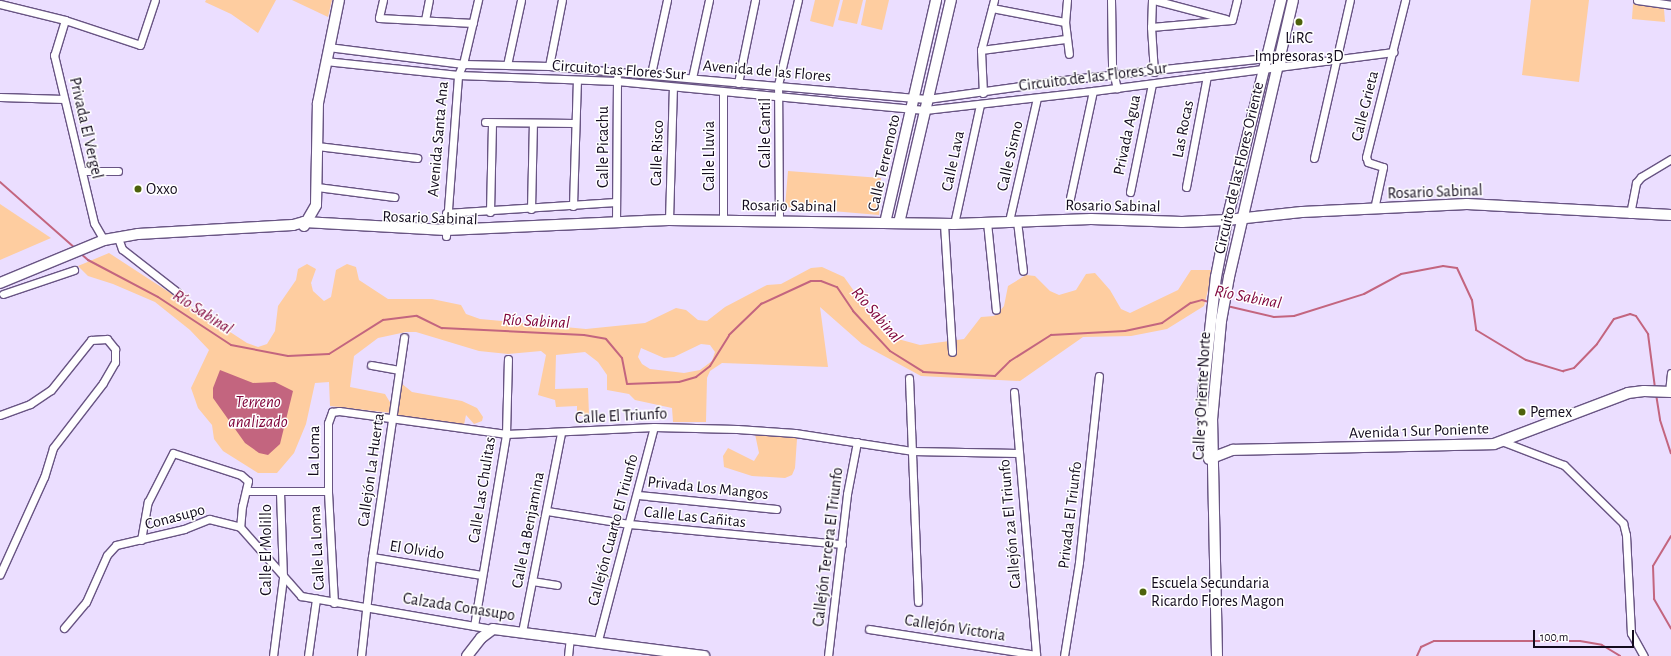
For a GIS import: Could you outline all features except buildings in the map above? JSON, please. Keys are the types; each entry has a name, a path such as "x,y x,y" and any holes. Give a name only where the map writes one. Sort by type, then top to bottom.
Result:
{"street":[{"path":"0,4 64,20 140,45 155,0"},
{"path":"304,225 316,205 318,103 325,61 339,0"},
{"path":"383,0 379,18 473,23"},
{"path":"425,20 429,0"},
{"name":"Avenida Santa Ana","path":"446,233 446,213 458,75 463,64 478,0"},
{"path":"507,65 522,0"},
{"path":"549,66 562,0"},
{"path":"651,74 666,1 658,0"},
{"path":"692,78 709,0"},
{"path":"738,83 754,0"},
{"name":"Calle Cantil","path":"778,220 778,85 798,0"},
{"name":"Calle Terremoto","path":"885,223 936,0"},
{"name":"Calle Terremoto","path":"899,223 927,99 952,0"},
{"path":"983,93 981,50 994,0"},
{"path":"1067,0 1065,22 1069,54"},
{"path":"1110,0 1117,88"},
{"path":"1154,72 1151,27 1153,0 1232,20"},
{"path":"1232,20 1237,0"},
{"name":"Circuito de las Flores Oriente","path":"1209,320 1227,220 1281,0"},
{"name":"Circuito de las Flores Oriente","path":"1221,321 1228,277 1281,64 1294,0"},
{"path":"1314,158 1350,0"},
{"name":"Calle Grieta","path":"1374,209 1383,167 1368,162 1366,157 1405,0"},
{"path":"1637,0 1671,5"},
{"path":"992,8 1065,22"},
{"name":"Privada El Vergel","path":"64,20 54,55 94,223 104,240"},
{"path":"1151,27 1232,20"},
{"path":"981,50 1066,39"},
{"name":"Circuito Las Flores Sur","path":"328,47 463,64 549,66 618,72"},
{"path":"914,98 927,99 983,93 1115,75 1265,63 1281,64 1393,52"},
{"name":"Circuito Las Flores Sur","path":"325,61 458,75 577,81 617,81 673,86 723,93 912,110"},
{"name":"Circuito de las Flores Sur","path":"912,110 980,105 1152,84 1207,76 1265,63"},
{"name":"Avenida de las Flores","path":"618,72 914,98"},
{"name":"Calle Picachu","path":"616,223 618,72"},
{"name":"Las Rocas","path":"1186,187 1207,76"},
{"path":"573,206 577,81"},
{"name":"Privada Agua","path":"1130,192 1152,84"},
{"name":"Calle Risco","path":"669,220 673,86"},
{"path":"1070,198 1093,91"},
{"name":"Calle Lluvia","path":"723,93 723,220"},
{"path":"0,97 64,99"},
{"name":"Calle Sismo","path":"1023,271 1013,221 1037,98"},
{"name":"Calle Lava","path":"952,352 949,224 980,105"},
{"path":"490,212 489,122 575,123"},
{"path":"531,209 533,123"},
{"path":"317,146 417,158"},
{"path":"1630,214 1634,190 1641,177 1671,159"},
{"path":"82,171 118,171"},
{"path":"317,187 394,196"},
{"path":"446,213 490,212 616,202"},
{"name":"Rosario Sabinal","path":"1,283 63,259 104,240 293,225 329,225 446,233 669,220 778,220 949,224 1013,221 1227,220 1302,212 1467,204 1630,214 1671,215"},
{"path":"316,205 329,225"},
{"path":"987,222 996,310"},
{"path":"118,238 122,249 177,292"},
{"path":"1,283 2,294 74,270"},
{"name":"Calle 3 Oriente Norte","path":"1209,320 1203,391 1204,434 1211,458 1213,472 1217,656"},
{"name":"Calle 3 Oriente Norte","path":"1211,458 1214,391 1221,321"},
{"name":"Callejón La Huerta","path":"361,656 372,557 404,337"},
{"path":"0,415 30,404 51,390 91,340 106,339 115,349 115,362 103,383 53,448 44,477 0,574"},
{"name":"Calle Las Chulitas","path":"474,626 506,434 508,359"},
{"path":"371,365 399,370"},
{"path":"1668,392 1671,372"},
{"name":"Privada El Triunfo","path":"1064,656 1079,562 1099,376"},
{"path":"909,378 918,602"},
{"path":"1203,391 1214,391"},
{"name":"Avenida 1 Sur Poniente","path":"1211,458 1233,450 1484,445 1504,442 1619,396 1644,391 1668,392"},
{"name":"Callejón 2a El Triunfo","path":"1014,392 1036,655"},
{"name":"Calle El Triunfo","path":"332,412 339,410 392,419 506,434 561,433 654,427 737,428 857,442 912,451 1018,454"},
{"name":"La Loma","path":"328,491 328,423 332,412"},
{"name":"Callejón Cuarto El Triunfo","path":"598,640 638,494 654,427"},
{"name":"Calle La Benjamina","path":"522,632 561,433"},
{"name":"Callejón Tercera El Triunfo","path":"828,656 857,442"},
{"path":"1504,442 1564,465 1623,523 1626,535 1631,633 1644,656"},
{"path":"141,540 148,502 173,453 241,475 248,481 247,491 242,506 240,527"},
{"path":"247,491 328,491"},
{"name":"Calle La Loma","path":"328,491 334,603"},
{"name":"Calle El Molillo","path":"273,656 283,578 280,492"},
{"name":"Privada Los Mangos","path":"638,494 776,509"},
{"name":"Calle Las Cañitas","path":"547,510 629,524 842,544"},
{"name":"Conasupo","path":"64,628 86,602 107,555 116,545 184,529 209,519 240,527"},
{"name":"Calzada Conasupo","path":"240,527 283,578 301,596 334,603 493,629 598,640 704,656"},
{"name":"El Olvido","path":"372,557 482,575"},
{"path":"532,581 557,585"},
{"path":"308,656 316,599"},
{"path":"467,656 481,638 493,629"},
{"name":"Callejón Victoria","path":"869,629 1036,655"},
{"path":"568,656 570,637"}],"shaded area":[{"path":"206,0 276,0 258,33 231,14 205,2"},
{"path":"292,0 332,0 328,17"},
{"path":"815,0 840,0 833,27 810,21"},
{"path":"843,0 863,0 857,24 838,20"},
{"path":"866,0 889,0 882,30 861,25"},
{"path":"1531,0 1589,0 1579,82 1522,75"},
{"path":"1633,4 1664,9 1665,22 1632,19"},
{"path":"788,171 881,178 879,215 785,207"},
{"path":"0,204 51,238 0,260"},
{"path":"109,253 247,343 258,347 267,344 275,331 278,306 296,280 298,269 307,264 316,269 311,283 313,291 324,301 331,297 336,270 347,264 356,267 359,280 388,299 432,299 461,305 466,314 480,319 586,329 645,323 676,308 686,310 698,320 707,321 725,307 767,285 781,284 811,268 822,267 844,277 866,308 898,339 920,345 964,339 981,317 994,316 999,312 1004,306 1008,286 1026,275 1035,276 1050,291 1059,295 1076,290 1086,274 1095,273 1110,290 1121,309 1130,313 1178,290 1191,270 1213,270 1204,306 1167,329 1131,336 1083,337 1020,381 921,376 862,344 820,307 828,367 722,363 710,371 707,378 706,422 673,422 672,408 635,400 629,394 607,390 607,375 598,362 585,352 556,355 555,389 588,388 589,415 577,416 577,406 556,407 555,400 538,395 546,355 541,351 508,354 479,351 416,332 406,332 378,338 354,356 350,387 385,394 391,404 392,413 330,406 329,382 315,383 306,424 294,453 277,473 258,473 223,451 214,439 212,425 198,408 191,388 209,350 190,330 155,302 113,284 88,276 78,266","holes":["701,344 710,345 715,352 712,361 700,370 684,373 650,369 642,364 638,357 641,348 664,358 674,357"]},
{"path":"401,383 412,392 462,401 477,408 483,417 482,421 474,424 466,415 464,425 397,416"},
{"path":"755,434 791,435 797,439 795,468 792,475 785,478 752,476 724,467 723,456 728,448 754,461 759,453"}],"water":[{"name":"Terreno analizado","path":"220,370 253,383 275,382 293,391 280,444 268,455 259,453 245,443 213,398 213,388"}],"waterway":[{"name":"Río Sabinal","path":"0,182 76,249"},
{"name":"Río Sabinal","path":"80,253 88,260 158,297 231,345 288,356 329,354 383,320 417,316 442,328 584,335 606,339 622,358 627,384 679,382 696,377 710,366 729,335 761,304 811,281 821,281 837,287 853,311 890,351 923,372 995,376 1010,361 1051,335 1125,331 1162,323 1191,303 1202,300 1209,302"},
{"name":"Río Sabinal","path":"1227,306 1274,317 1294,316 1364,294 1401,274 1443,266 1457,268 1472,300 1476,330 1526,360 1563,371 1574,368 1597,344 1614,319 1630,314 1636,316 1648,334 1655,388"},
{"name":"Río Sabinal","path":"1656,394 1660,420 1671,453"},
{"name":"Río Sabinal","path":"1671,536 1653,566 1654,599 1671,629"},
{"path":"1417,656 1421,647 1434,641 1580,641 1602,645 1620,656"}],"place":[{"name":"LiRC Impresoras 3D","path":"1299,22"},
{"name":"Oxxo","path":"138,189"},
{"name":"Pemex","path":"1522,412"},
{"name":"Escuela Secundaria Ricardo Flores Magon","path":"1143,592"}]}
